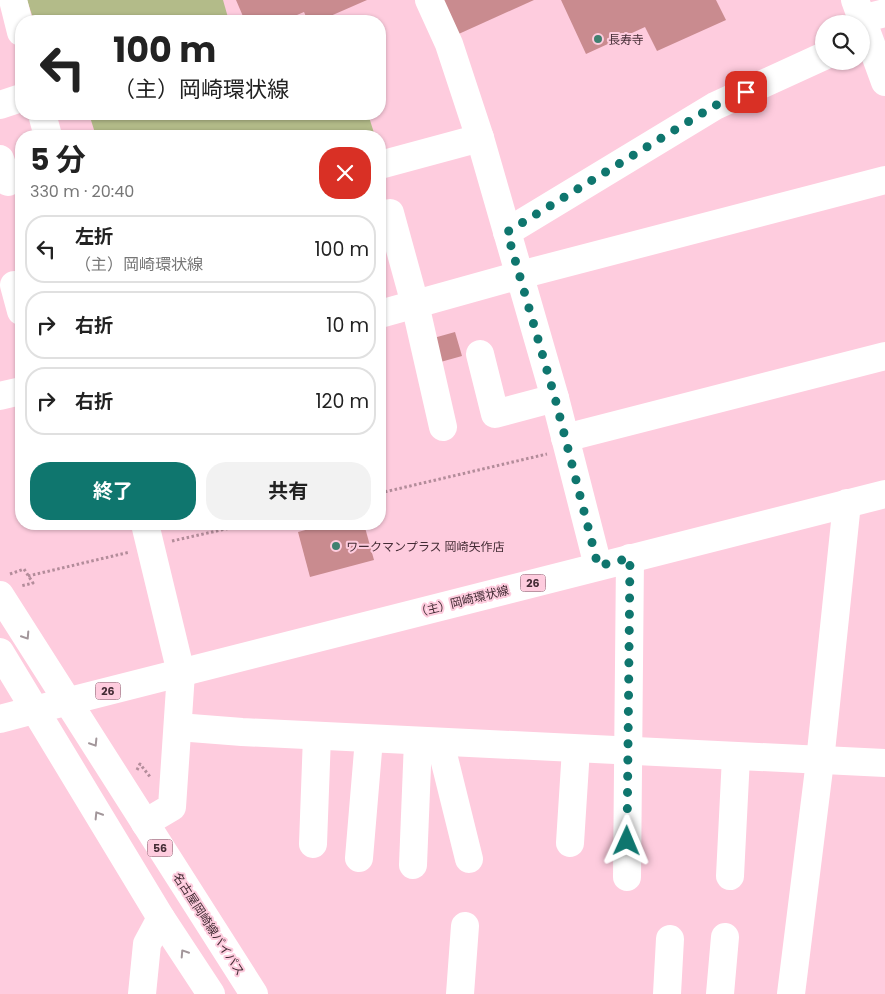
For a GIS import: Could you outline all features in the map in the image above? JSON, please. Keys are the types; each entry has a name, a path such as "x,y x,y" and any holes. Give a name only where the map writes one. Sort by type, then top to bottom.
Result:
{"street":[{"path":"13,0 17,15"},
{"path":"429,0 449,44 480,138 555,398 598,566"},
{"path":"870,34 885,82"},
{"path":"507,232 714,106 815,60"},
{"path":"0,105 15,100"},
{"path":"386,163 480,138"},
{"path":"386,312 520,275 885,180"},
{"path":"390,213 415,304 443,427"},
{"path":"480,354 495,414 555,398"},
{"path":"566,443 885,356"},
{"path":"0,396 15,392"},
{"name":"（主）岡崎環状線","path":"0,718 885,494"},
{"path":"791,994 820,761 847,503"},
{"path":"145,823 172,806 181,672 147,535"},
{"path":"627,877 630,558"},
{"path":"9,586 68,701"},
{"path":"0,652 162,918 211,994"},
{"name":"名古屋岡崎線バイパス","path":"68,701 254,994"},
{"path":"178,727 369,739 885,764"},
{"path":"313,844 317,736"},
{"path":"359,858 369,739"},
{"path":"429,742 470,859"},
{"path":"414,865 429,742"},
{"path":"570,843 576,749"},
{"path":"730,876 736,757"},
{"path":"142,994 147,944 162,918"},
{"path":"460,994 465,926"},
{"path":"720,994 725,937"},
{"path":"667,994 670,939"}],"path":[{"path":"386,491 566,443"},
{"path":"28,576 147,535 193,530"},
{"path":"24,569 33,583 9,586 24,569"},
{"path":"140,774 137,770 140,764 152,781"}],"green space":[{"path":"27,0 223,0 227,15 32,15"},
{"path":"91,120 370,120 373,130 94,130"}],"building":[{"path":"236,0 367,0 333,15 305,15 304,12 297,15 242,15"},
{"path":"435,0 534,0 452,37"},
{"name":"長寿寺","path":"561,0 716,0 726,20 657,51 645,27 586,54"},
{"path":"455,332 462,356 437,363 430,339"},
{"name":"ワークマンプラス 岡崎矢作店","path":"306,530 366,530 374,560 310,577 298,532"}],"place":[{"name":"長寿寺","path":"598,39"},
{"name":"ワークマンプラス 岡崎矢作店","path":"336,546"}],"route":[{"path":"627,841 630,558 598,566 555,398 507,232 714,106 746,92"}]}
